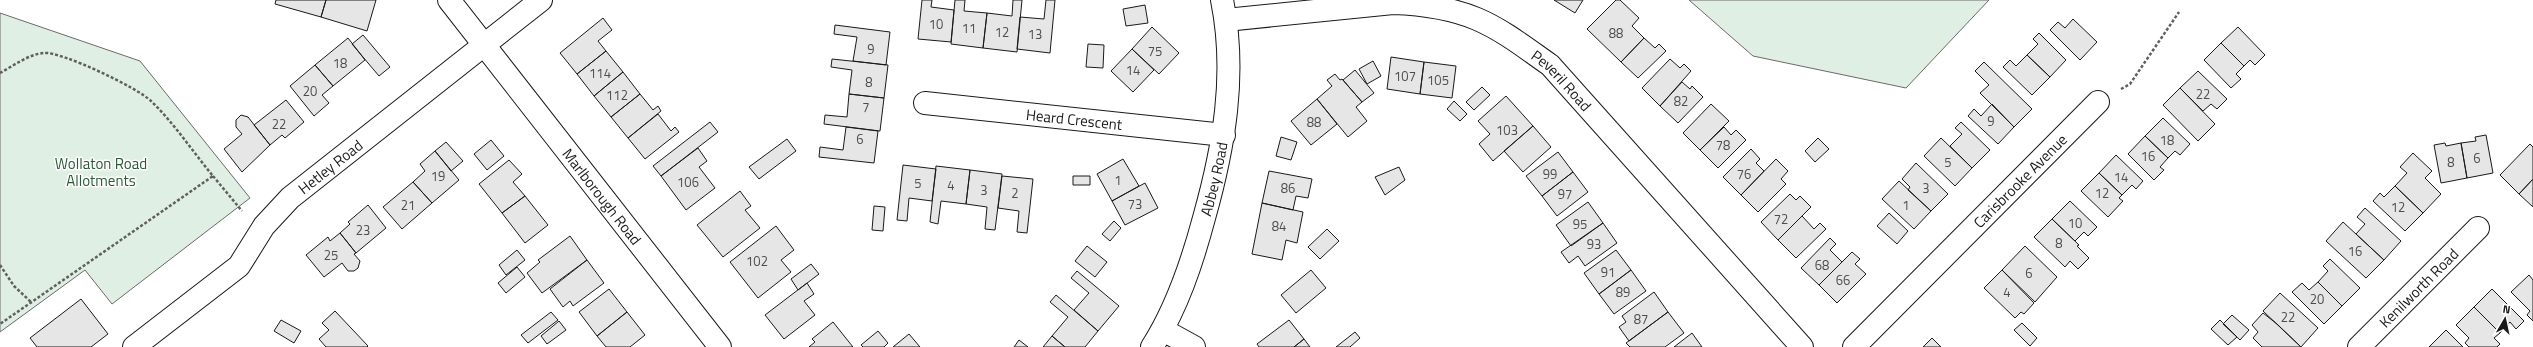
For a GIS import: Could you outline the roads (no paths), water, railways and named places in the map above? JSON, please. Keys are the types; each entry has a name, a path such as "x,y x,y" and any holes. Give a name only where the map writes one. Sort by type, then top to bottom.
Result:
{"street":[{"name":"Marlborough Road","path":"449,0 720,347"},
{"name":"Hetley Road","path":"134,347 239,266 261,232 290,198 541,0"},
{"name":"Peveril Road","path":"1224,10 1392,3 1419,4 1478,19 1520,44 1550,66 1802,347"},
{"name":"Abbey Road","path":"1157,338 1194,254 1224,135 1229,80 1224,10"},
{"name":"Carisbrooke Avenue","path":"1854,347 2098,102"},
{"name":"Heard Crescent","path":"924,103 1224,135"},
{"name":"Kenilworth Road","path":"2359,347 2478,228"},
{"path":"1157,338 1194,347"}],"park label":[{"name":"Wollaton Road Allotments","path":"101,172"}]}
